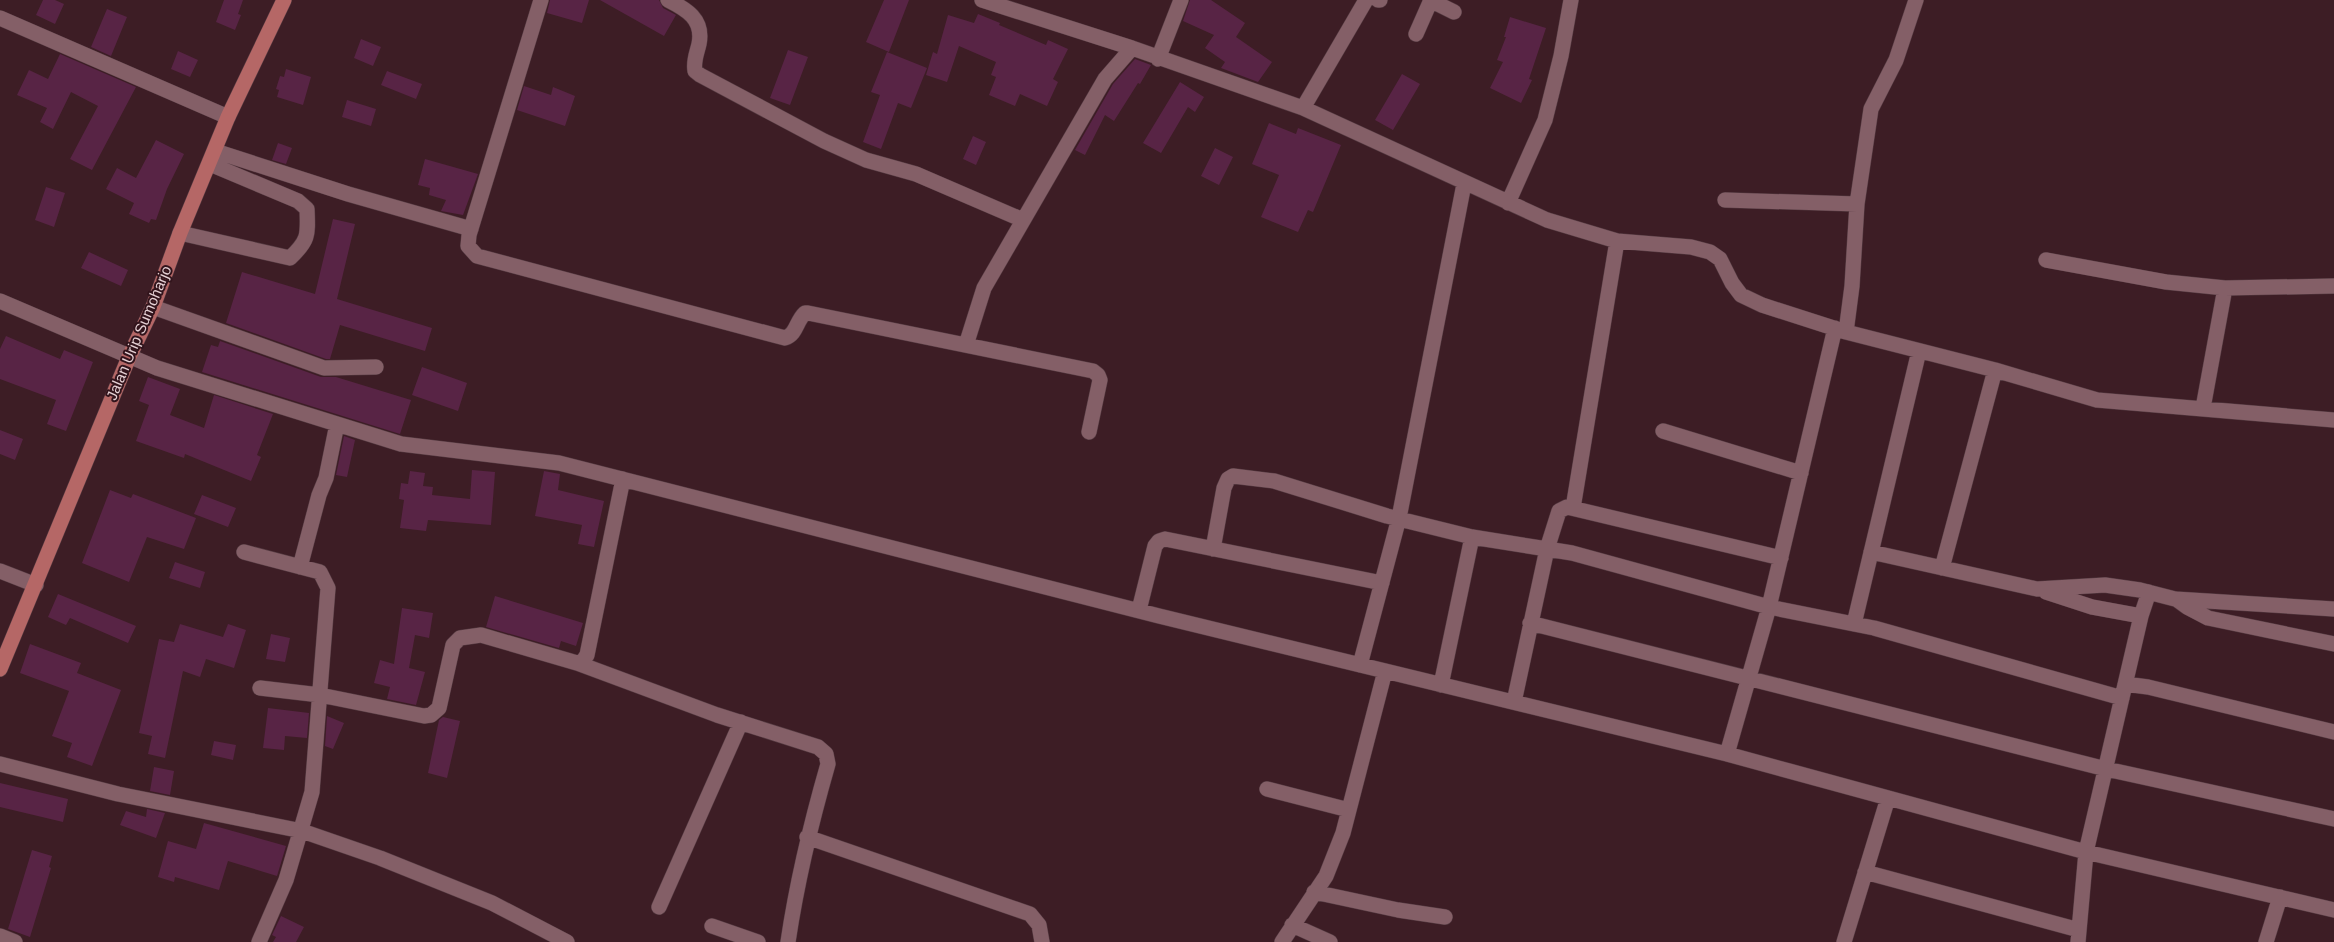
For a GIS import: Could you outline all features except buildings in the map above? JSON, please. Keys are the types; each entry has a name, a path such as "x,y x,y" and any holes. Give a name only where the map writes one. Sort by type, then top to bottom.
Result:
{"main road":[{"name":"Jalan Urip Sumoharjo","path":"0,669 129,357 153,307 180,233 228,118 284,0"}],"street":[{"path":"541,0 471,229 468,246 476,256 623,297 785,338 791,336 795,331 799,318 808,313 1093,371 1098,374 1100,380 1090,432"},
{"path":"668,0 696,18 700,41 694,62 694,71 700,76 866,160 916,174 1023,220"},
{"path":"982,0 1132,48 1158,59 1303,108 1464,184 1547,220 1590,231 1617,241 1682,246 1710,252 1720,259 1732,283 1741,295 1762,304 1841,330 1995,370 2097,400 2334,420"},
{"path":"1158,59 1181,0"},
{"path":"1303,108 1366,0"},
{"path":"1416,34 1430,0 1454,12"},
{"path":"1508,203 1545,120 1561,56 1571,0"},
{"path":"1727,754 1769,607 1801,473 1852,286 1857,204 1871,109 1896,60 1916,0"},
{"path":"0,18 228,118"},
{"path":"966,345 984,288 1105,79 1132,48"},
{"path":"213,157 471,229"},
{"path":"180,233 290,258 304,245 308,236 307,209 298,201 213,157"},
{"path":"1360,665 1399,518 1464,184"},
{"path":"1726,200 1857,204"},
{"path":"1573,508 1617,241"},
{"path":"2046,260 2166,282 2225,288 2334,286"},
{"path":"2204,408 2225,288"},
{"path":"0,301 157,368 401,444 559,463 1139,610 1385,670 1441,686 1727,754 2086,852 2334,910"},
{"path":"153,307 324,368 376,367"},
{"path":"1854,624 1919,351"},
{"path":"1942,568 1995,370"},
{"path":"300,567 318,495 326,478 337,424"},
{"path":"1663,431 1801,473"},
{"path":"1213,549 1224,488 1228,479 1233,476 1274,481 1399,518 1472,537 1572,553 1769,607 1854,624 2124,691 2148,687 2334,732"},
{"path":"577,663 583,661 587,655 623,479"},
{"path":"1514,702 1547,549 1559,510 1564,507 1781,558"},
{"path":"1441,686 1472,537"},
{"path":"1139,610 1155,546 1160,541 1165,540 1382,583"},
{"path":"244,552 320,572 328,588 312,792 286,880 259,942"},
{"path":"1871,552 2037,589 2092,607 2141,616"},
{"path":"0,571 36,585"},
{"path":"2037,589 2105,585 2149,592 2176,599 2334,609"},
{"path":"1865,872 2079,936 2086,852 2141,616 2149,592"},
{"path":"2176,599 2208,618 2334,644"},
{"path":"1530,623 2106,769 2334,819"},
{"path":"260,688 320,695 424,716 431,715 439,708 453,645 460,638 470,635 481,635 577,663 741,722 818,747 826,754 828,764 807,837 797,882 788,942"},
{"path":"1282,942 1326,876 1343,833 1385,670"},
{"path":"659,907 741,722"},
{"path":"0,764 118,794 302,831 380,858 492,903 567,942"},
{"path":"1267,789 1349,810"},
{"path":"1844,942 1888,798"},
{"path":"807,837 1030,914 1039,925 1042,942"},
{"path":"1314,892 1398,910 1445,917"},
{"path":"2266,942 2280,897"},
{"path":"1292,925 1330,942"},
{"path":"712,926 758,942"},
{"path":"0,936 15,942"}]}
